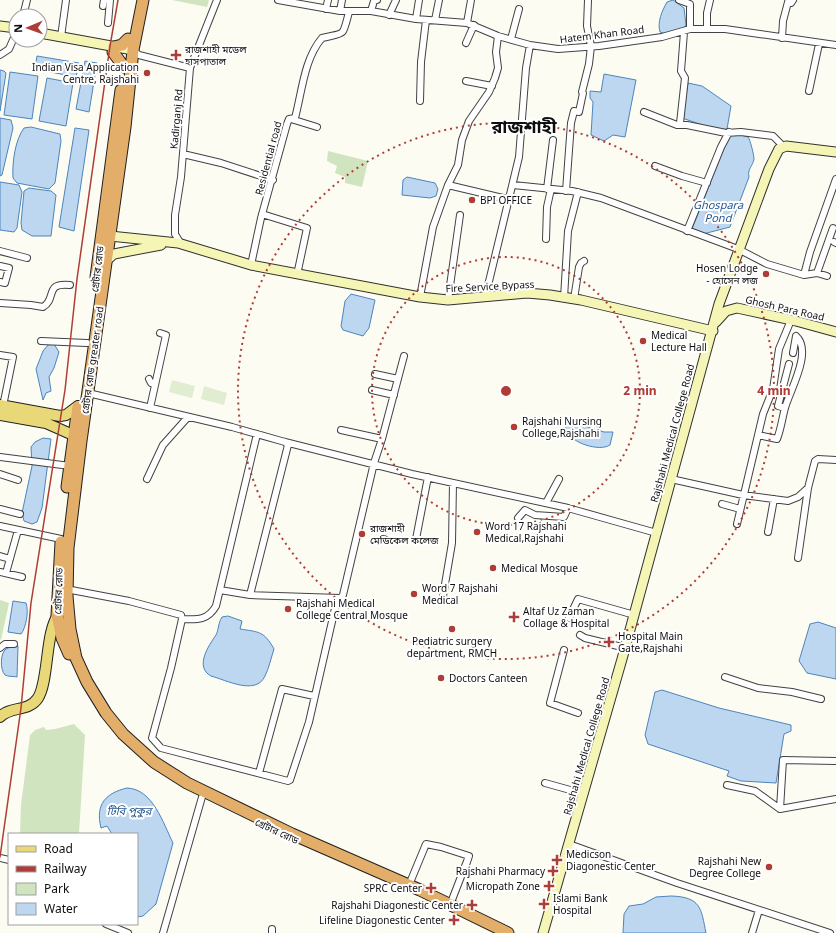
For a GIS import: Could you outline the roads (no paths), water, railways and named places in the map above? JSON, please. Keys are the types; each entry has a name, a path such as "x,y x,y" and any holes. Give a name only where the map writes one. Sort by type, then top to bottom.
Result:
{"highway":[{"path":"130,53 136,0"},
{"path":"130,53 144,0"},
{"path":"114,49 122,45 130,53"},
{"path":"114,49 130,53"},
{"name":"গ্রেটার রোড greater road","path":"62,615 66,589 72,512 105,262 125,127 130,53"},
{"name":"গ্রেটার রোড","path":"130,53 73,435 61,539 62,615 66,634 85,691 104,718 123,741 154,768 202,797 236,810 508,933"},
{"name":"গ্রেটার রোড","path":"66,634 87,682 106,713 123,734 154,762 187,783 236,810"},
{"name":"গ্রেটার রোড","path":"347,860 409,885 444,903 495,933"}],"main road":[{"path":"48,34 114,49"},
{"path":"713,327 738,249 769,169 779,149 784,147 836,152"},
{"name":"Fire Service Bypass","path":"110,236 178,243 251,265 297,275 420,297 448,300 485,298 527,293 574,299 713,327"},
{"name":"Fire Service Bypass","path":"105,262 114,254 125,251 178,243"},
{"path":"713,327 721,315 733,309 728,301 724,289"},
{"name":"Ghosh Para Road","path":"733,309 791,320 836,332"},
{"name":"Rajshahi Medical College Road","path":"542,933 569,844 713,327"},
{"name":"Rajshahi Medical College Road","path":"542,933 653,532 713,327"},
{"path":"24,415 60,416 66,415 78,406"},
{"path":"1,409 51,424 73,435"},
{"path":"0,717 8,711 29,706 35,702 41,692 44,673 62,615"},
{"path":"44,673 53,651 66,634"}],"street":[{"path":"61,36 66,0"},
{"path":"108,23 110,0"},
{"name":"Kadirganj Rd","path":"178,243 175,234 175,215 183,154 190,68 218,0"},
{"name":"Hatem Khan Road","path":"278,0 340,11 371,11 416,19 470,24 498,36 530,46 558,50 707,29 725,29 820,44 836,45"},
{"path":"326,9 328,0"},
{"path":"340,11 342,0"},
{"path":"371,11 374,1 377,0"},
{"path":"389,15 396,0"},
{"path":"416,19 419,0"},
{"path":"435,20 439,0"},
{"path":"466,43 470,24 471,0"},
{"path":"566,190 571,123 574,110 579,112 589,64 591,46 587,26 588,0"},
{"path":"679,0 690,4 681,71 685,78 680,124"},
{"path":"707,29 707,13 710,0"},
{"path":"782,38 782,21 788,2 793,0"},
{"path":"511,39 519,9"},
{"name":"Residential road","path":"251,265 262,214 273,180 289,119 295,118 310,59 315,46 322,38 341,35 344,33 349,12"},
{"path":"420,101 421,62 425,42 426,20"},
{"path":"420,297 433,227 448,185 458,164 462,140 469,121 492,86 498,68 496,52 498,36"},
{"path":"809,92 820,44"},
{"path":"485,298 499,244 507,199 513,185 519,157 525,75 530,46"},
{"path":"0,55 9,48"},
{"path":"130,53 190,68"},
{"path":"466,81 492,86"},
{"path":"644,112 677,125 680,124 726,133 773,136 784,147"},
{"path":"289,119 317,127"},
{"path":"687,231 721,147 729,132"},
{"path":"546,239 553,140"},
{"path":"183,154 221,163 273,180"},
{"path":"655,166 707,183"},
{"path":"804,275 810,252 836,179"},
{"path":"448,185 507,199"},
{"path":"513,185 578,192 623,206 738,249 766,264 804,275 816,273 827,276"},
{"path":"564,298 568,231 578,192"},
{"path":"262,214 307,228 297,275"},
{"path":"448,300 460,215"},
{"path":"816,273 833,228"},
{"path":"0,251 27,258"},
{"path":"574,299 578,268 580,263 584,261"},
{"path":"0,266 9,268 5,283 0,282"},
{"path":"0,303 31,305 42,308 46,306 54,287 61,284 70,285"},
{"path":"737,524 763,414 773,389 779,349 791,320"},
{"path":"150,408 166,335 160,333"},
{"path":"758,435 778,439 785,408 802,358 801,342 796,336 793,353"},
{"path":"42,341 87,343"},
{"path":"0,355 13,357 1,409"},
{"path":"66,589 129,601 181,615 182,619 171,668 152,738 161,748 288,781 292,778 314,696 336,604 343,595 374,464 404,356"},
{"path":"785,408 778,406 789,364"},
{"path":"375,374 398,379"},
{"path":"149,379 151,383 155,384"},
{"path":"372,390 394,395"},
{"path":"88,393 257,434 428,478 568,508 653,532"},
{"path":"147,479 164,445 188,417"},
{"path":"341,430 382,439"},
{"path":"182,619 207,617 216,606 257,434"},
{"path":"250,594 288,446 285,442"},
{"path":"0,457 70,466"},
{"path":"798,558 808,488 815,462 818,459 836,460"},
{"path":"0,474 18,480"},
{"path":"416,539 428,478"},
{"path":"546,503 559,479"},
{"path":"671,479 743,495 788,501 798,497 808,488"},
{"path":"442,596 452,543 453,483"},
{"path":"768,532 774,499"},
{"path":"722,504 740,510"},
{"path":"518,518 525,510 535,515 564,517 568,508"},
{"path":"0,509 20,514"},
{"path":"0,526 61,539"},
{"path":"18,530 10,559 3,573 22,577"},
{"path":"0,556 10,559"},
{"path":"220,590 250,594 340,598"},
{"path":"569,618 578,599 631,614"},
{"path":"580,635 585,638 622,648"},
{"path":"0,648 5,644 14,644"},
{"path":"564,650 550,703 578,713"},
{"path":"726,677 758,688 792,692 821,699"},
{"path":"259,773 282,689 314,696"},
{"path":"780,809 783,760 836,760"},
{"path":"544,783 581,793"},
{"path":"727,785 755,791 780,809 836,799"},
{"path":"163,933 202,797"},
{"path":"409,885 426,844 469,856 463,874 444,903"},
{"path":"569,844 830,933"},
{"path":"752,933 759,910"},
{"path":"108,925 128,933"}],"water":[{"path":"673,0 684,8 686,25 681,30 674,33 667,34 660,32 659,24 663,9 667,2"},
{"path":"37,56 79,63 76,77 35,69"},
{"path":"85,61 97,63 89,112 76,109"},
{"path":"0,70 6,73 0,111"},
{"path":"10,72 38,76 32,119 4,115"},
{"path":"604,74 636,80 625,137 613,135 604,141 591,135 593,102 590,98 590,91 601,92"},
{"path":"47,78 73,83 66,126 39,121"},
{"path":"688,83 702,86 731,106 727,129 717,130 682,118"},
{"path":"0,118 11,120 13,128 2,175 0,176"},
{"path":"31,127 60,134 61,141 55,183 49,189 17,183 13,178 13,166 18,139 24,128"},
{"path":"75,128 89,130 74,231 59,227"},
{"name":"Ghospara Pond","path":"737,134 748,137 752,147 754,159 749,172 749,177 730,227 703,234 692,229 727,141 731,135"},
{"path":"407,177 435,183 438,189 436,196 430,198 402,195 403,180"},
{"path":"0,182 19,185 22,192 17,228 14,232 0,230"},
{"path":"29,188 51,191 56,195 51,236 32,236 22,230 21,223 24,191"},
{"path":"351,294 375,300 369,328 363,336 343,330 341,326 345,301"},
{"path":"54,344 59,352 54,368 49,377 51,391 46,393 43,400 36,369 43,351 48,345"},
{"path":"566,420 604,432 613,432 610,445 605,447 593,447 573,439 566,430"},
{"path":"43,438 51,439 42,508 37,522 32,524 24,521 22,513 32,466 31,447 35,442"},
{"path":"13,601 26,603 27,606 26,624 21,634 8,632"},
{"path":"228,616 242,621 240,629 260,633 267,639 274,649 265,676 261,682 255,685 240,685 211,676 206,672 204,667 204,656 216,635 221,619 222,617"},
{"path":"818,622 836,628 836,679 807,673 799,661 810,624"},
{"path":"18,646 17,677 6,676 2,669 2,658 4,651 7,648"},
{"path":"662,690 719,708 791,725 791,731 784,734 776,783 741,781 727,776 729,771 648,744 645,735 655,692"},
{"name":"টিবি পুকুর","path":"127,788 144,794 156,808 173,843 156,904 143,916 138,917 138,833 111,833 107,826 101,828 101,806 108,797"},
{"path":"671,896 688,899 698,906 703,917 706,933 623,933 624,914 629,906 643,904 656,897"}],"railway":[{"path":"0,857 21,708 31,603 65,390 77,279 110,46 118,0"}],"place":[{"name":"রাজশাহী মডেল হাসপাতাল","path":"176,55"},
{"name":"Indian Visa Application Centre, Rajshahi","path":"147,73"},
{"name":"BPI OFFICE","path":"472,200"},
{"name":"Hosen Lodge - হোসেন লজ","path":"766,274"},
{"name":"Medical Lecture Hall","path":"643,341"},
{"name":"Rajshahi Nursing College,Rajshahi","path":"514,427"},
{"name":"Word 17 Rajshahi Medical,Rajshahi","path":"477,532"},
{"name":"রাজশাহী মেডিকেল কলেজ","path":"362,534"},
{"name":"Medical Mosque","path":"493,568"},
{"name":"Word 7 Rajshahi Medical","path":"414,594"},
{"name":"Rajshahi Medical College Central Mosque","path":"288,609"},
{"name":"Altaf Uz Zaman Collage & Hospital","path":"514,617"},
{"name":"Pediatric surgery department, RMCH","path":"452,629"},
{"name":"Hospital Main Gate,Rajshahi","path":"609,642"},
{"name":"Doctors Canteen","path":"441,678"},
{"name":"Medicson Diagonestic Center","path":"557,860"},
{"name":"Rajshahi New Degree College","path":"769,867"},
{"name":"Rajshahi Pharmacy","path":"553,871"},
{"name":"Micropath Zone","path":"549,886"},
{"name":"SPRC Center","path":"431,888"},
{"name":"Islami Bank Hospital","path":"544,904"},
{"name":"Rajshahi Diagonestic Center","path":"472,905"},
{"name":"Lifeline Diagonestic Center","path":"454,920"}],"district":[{"name":"রাজশাহী","path":"524,127"}]}
